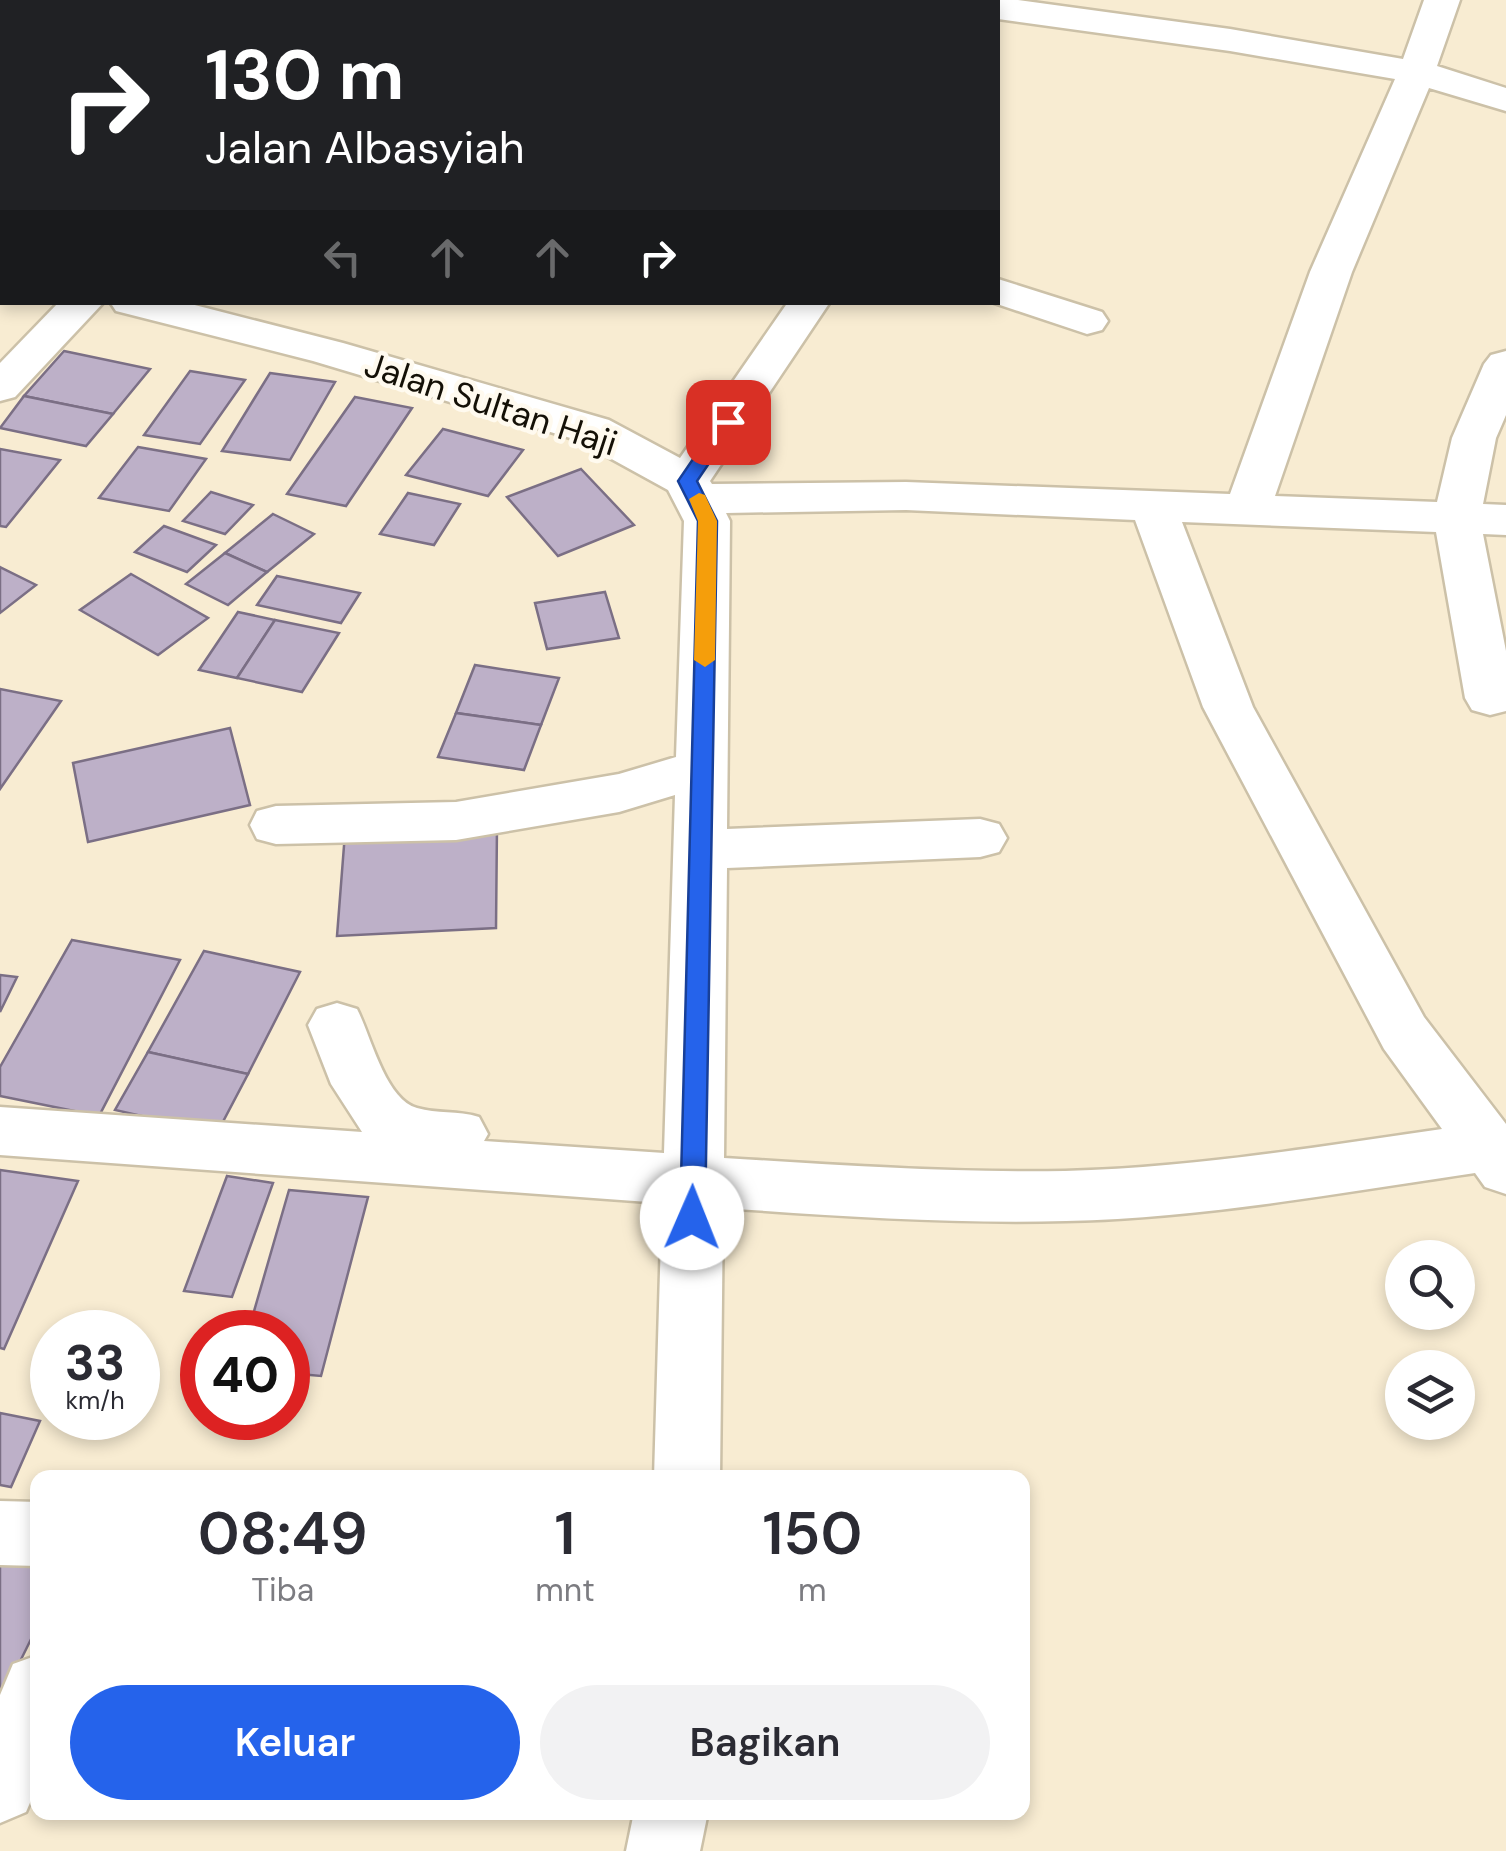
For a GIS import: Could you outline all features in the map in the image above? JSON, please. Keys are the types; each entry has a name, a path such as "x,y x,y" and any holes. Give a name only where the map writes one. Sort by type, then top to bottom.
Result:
{"street":[{"path":"1230,40 1239,0"},
{"path":"1248,507 1331,272 1417,72 1442,0"},
{"path":"1000,8 1230,40 1417,72 1506,100"},
{"path":"1000,292 1087,321"},
{"path":"0,388 80,305"},
{"name":"Jalan Sultan Haji","path":"157,305 192,309 593,430 693,490"},
{"path":"693,490 807,305"},
{"path":"1490,698 1457,520 1474,438 1506,364"},
{"path":"693,490 1154,508 1248,507 1506,520"},
{"path":"687,1470 708,521 693,490"},
{"path":"1154,508 1228,707 1404,1033 1496,1158"},
{"path":"276,826 456,822 619,793 702,768"},
{"path":"701,850 980,838"},
{"path":"337,1025 367,1094 386,1119 405,1130 694,1164 884,1194 1066,1196 1216,1186 1496,1158"},
{"path":"0,1131 694,1164"},
{"path":"0,1534 30,1534"},
{"path":"0,1786 30,1709"},
{"path":"663,1851 669,1820"}],"building":[{"path":"64,351 150,369 113,414 24,396"},
{"path":"190,371 245,380 200,444 144,435"},
{"path":"270,373 335,382 290,460 222,451"},
{"path":"24,396 113,414 86,446 0,428"},
{"path":"355,397 412,408 346,506 287,494"},
{"path":"443,429 523,450 488,496 406,475"},
{"path":"138,447 206,459 169,511 99,498"},
{"path":"0,449 60,460 6,527 0,526"},
{"path":"581,469 634,525 558,556 507,497"},
{"path":"211,492 253,505 225,534 183,521"},
{"path":"408,493 460,504 434,545 380,534"},
{"path":"273,514 314,534 267,572 225,553"},
{"path":"164,526 216,545 187,572 135,552"},
{"path":"225,553 267,572 228,605 186,584"},
{"path":"0,567 36,585 0,613"},
{"path":"131,574 208,618 158,655 80,610"},
{"path":"277,576 360,593 341,623 257,605"},
{"path":"605,592 619,638 547,649 535,603"},
{"path":"238,612 275,620 237,678 199,670"},
{"path":"275,620 339,633 302,692 237,678"},
{"path":"475,665 559,678 541,725 456,713"},
{"path":"0,689 61,701 0,789"},
{"path":"456,713 541,725 524,770 438,757"},
{"path":"230,728 250,805 88,842 73,763"},
{"path":"497,826 496,928 337,936 345,833"},
{"path":"72,940 180,960 99,1116 0,1096 0,1067"},
{"path":"204,951 300,972 248,1074 148,1052"},
{"path":"0,975 17,977 0,1012"},
{"path":"148,1052 248,1074 217,1133 115,1110"},
{"path":"0,1170 78,1181 4,1349 0,1348"},
{"path":"227,1176 273,1183 232,1297 184,1291"},
{"path":"289,1190 368,1197 321,1376 310,1375 310,1310 254,1310"},
{"path":"0,1413 30,1419 32,1440 11,1487 0,1485"},
{"path":"30,1549 30,1641 0,1702 0,1550"}],"slow traffic":[{"path":"699,499 708,521 705,660"}],"route":[{"path":"692,1218 708,521 687,481 728,422"}]}
